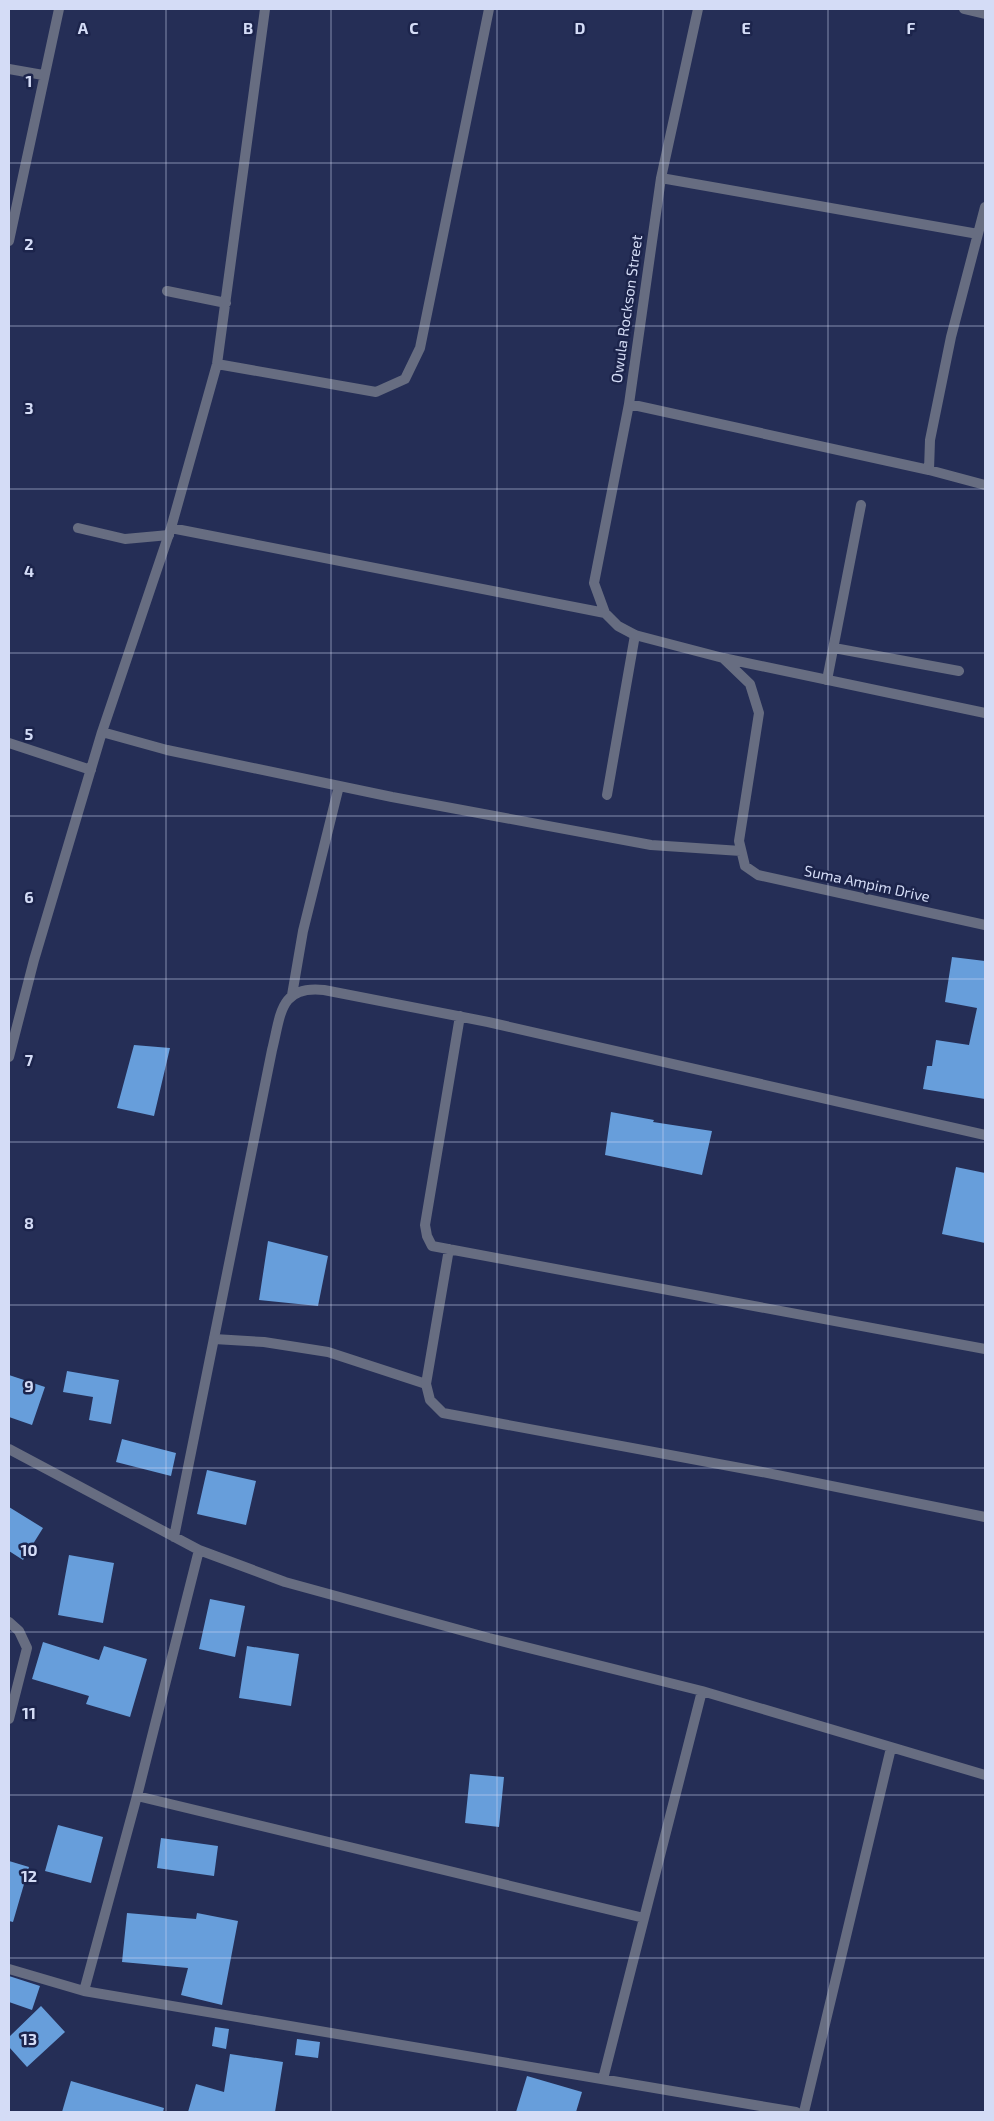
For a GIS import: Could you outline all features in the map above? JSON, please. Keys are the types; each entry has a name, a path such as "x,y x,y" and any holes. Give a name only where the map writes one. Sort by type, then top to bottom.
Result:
{"street":[{"path":"9,241 43,75 59,9"},
{"path":"9,1057 34,960 102,732 170,531 218,364 265,9"},
{"path":"218,364 376,392 405,379 420,348 489,9"},
{"path":"964,9 985,14"},
{"name":"Owula Rockson Street","path":"604,613 594,583 629,404 661,178 694,10"},
{"path":"9,69 43,75"},
{"path":"661,178 978,234"},
{"path":"929,470 930,440 951,337 985,207"},
{"path":"167,291 226,303"},
{"path":"629,404 929,470 985,486"},
{"path":"827,680 861,505"},
{"path":"78,528 125,539 170,531 604,613 618,626 635,635 723,658 985,713"},
{"path":"607,795 635,635"},
{"path":"834,648 959,671"},
{"path":"102,732 167,750 339,786 651,845 741,851 739,841 759,713 750,684 723,658"},
{"path":"9,743 91,770"},
{"path":"174,1537 272,1050 283,1006 292,994 304,931 339,786"},
{"name":"Suma Ampim Drive","path":"741,851 745,866 758,875 985,925"},
{"path":"292,994 309,988 460,1016 985,1135"},
{"path":"460,1016 424,1225 432,1246 985,1349"},
{"path":"450,1249 426,1384 430,1400 443,1413 753,1470 985,1517"},
{"path":"214,1339 264,1342 328,1352 426,1384"},
{"path":"9,1449 198,1550 285,1582 489,1638 702,1691 985,1775"},
{"path":"84,1991 138,1796 198,1550"},
{"path":"9,1622 19,1631 27,1648 9,1719"},
{"path":"603,2078 702,1691"},
{"path":"804,2112 891,1748"},
{"path":"138,1796 644,1918"},
{"path":"9,1969 84,1991 796,2112"}],"building":[{"path":"952,957 985,961 985,1099 923,1089 927,1066 932,1066 936,1040 969,1045 977,1008 945,1002"},
{"path":"134,1045 170,1048 154,1116 117,1108"},
{"path":"611,1112 654,1120 653,1122 712,1131 702,1175 605,1155"},
{"path":"956,1167 985,1173 985,1243 942,1234"},
{"path":"268,1241 328,1256 318,1306 259,1300"},
{"path":"67,1371 119,1380 111,1424 89,1420 93,1397 63,1392"},
{"path":"9,1375 45,1387 32,1425 9,1417"},
{"path":"122,1439 176,1453 171,1476 116,1462"},
{"path":"207,1470 256,1481 246,1525 197,1514"},
{"path":"9,1507 43,1528 23,1560 9,1551"},
{"path":"69,1555 114,1563 103,1623 58,1615"},
{"path":"210,1599 245,1606 235,1657 199,1649"},
{"path":"43,1642 99,1660 104,1646 147,1659 130,1717 86,1704 89,1696 32,1679"},
{"path":"247,1646 299,1654 291,1706 239,1698"},
{"path":"470,1774 504,1777 499,1827 465,1823"},
{"path":"58,1825 103,1837 91,1883 45,1871"},
{"path":"161,1838 218,1846 214,1876 157,1868"},
{"path":"9,1861 29,1867 13,1922 9,1921"},
{"path":"127,1913 196,1919 197,1913 238,1921 222,2005 181,1995 188,1968 122,1962"},
{"path":"9,1976 40,1986 32,2010 9,2002"},
{"path":"41,2006 65,2032 27,2067 9,2047 9,2037"},
{"path":"215,2027 229,2029 226,2049 212,2046"},
{"path":"297,2039 320,2042 318,2058 295,2055"},
{"path":"230,2054 283,2062 275,2112 188,2112 196,2084 224,2092"},
{"path":"527,2076 582,2092 576,2112 516,2112"},
{"path":"71,2081 164,2108 163,2112 62,2112"}]}
